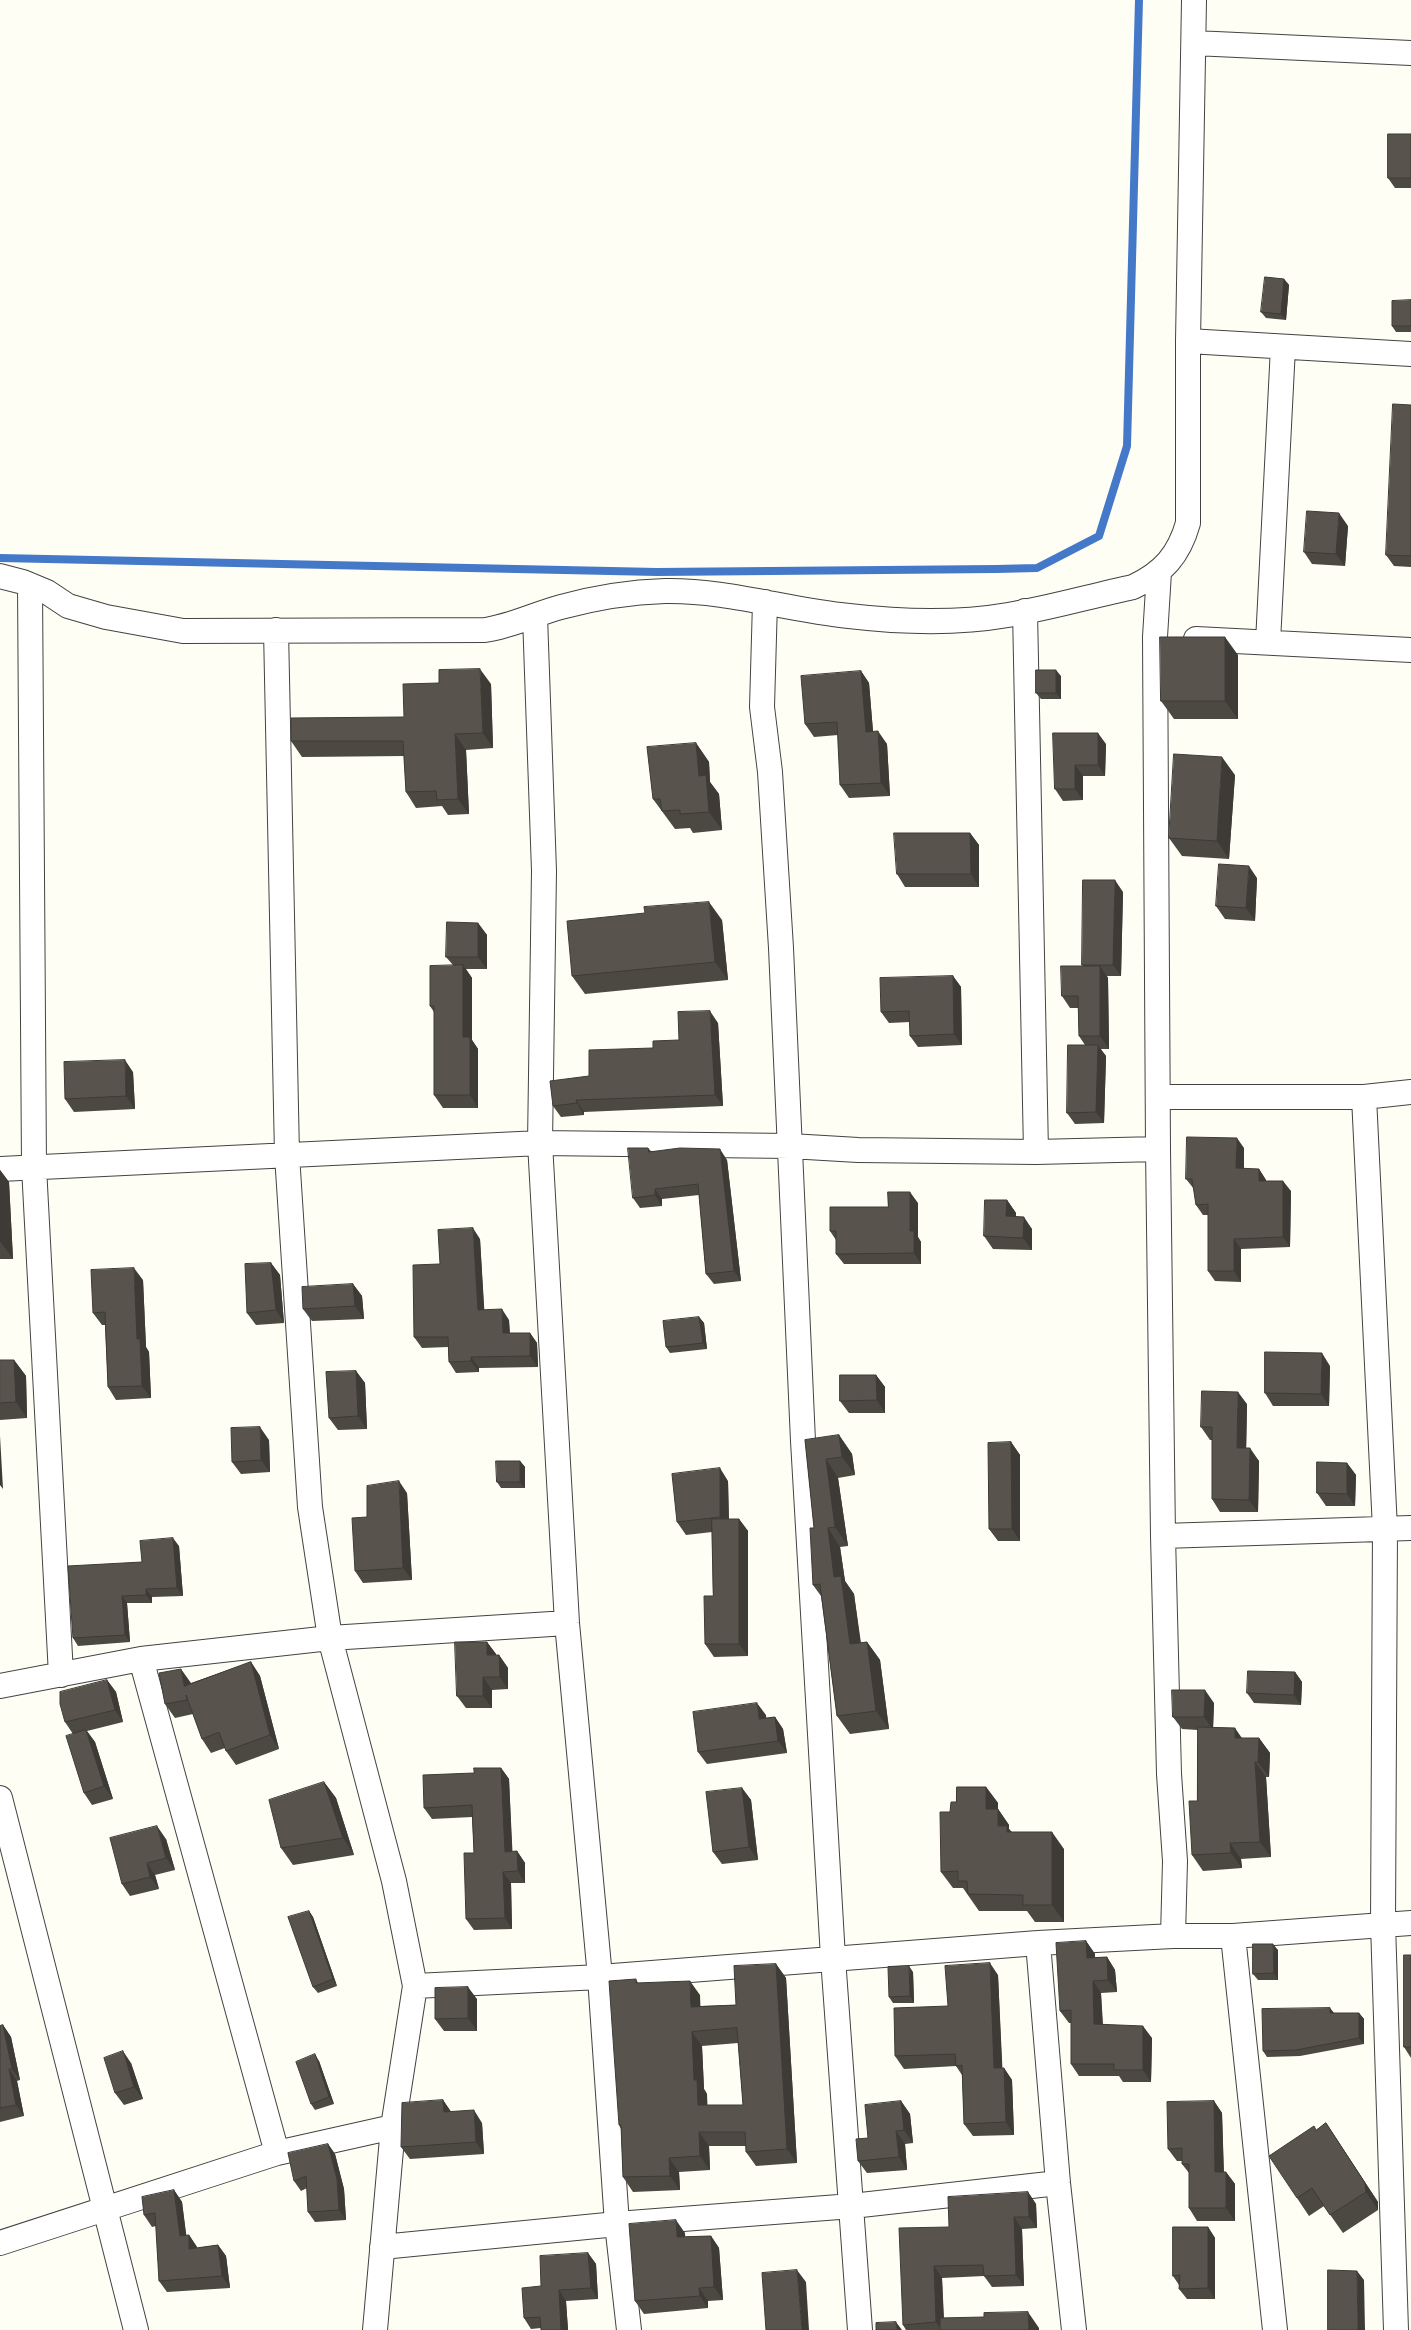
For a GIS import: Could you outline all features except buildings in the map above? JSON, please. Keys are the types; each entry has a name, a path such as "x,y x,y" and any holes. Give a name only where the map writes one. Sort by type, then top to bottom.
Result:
{"street":[{"path":"0,576 30,586 68,606 106,617 144,625 214,632 276,630 485,630 505,627 583,601 664,591 728,595 849,616 902,620 954,620 1006,615 1133,587 1159,572 1178,550 1188,523 1188,341 1194,0"},
{"path":"1194,43 1411,53"},
{"path":"1188,341 1411,354"},
{"path":"1268,642 1284,347"},
{"path":"1159,572 1155,637 1158,1149 1163,1536 1169,1782 1175,1861 1173,1936"},
{"path":"30,586 34,1167 62,1675"},
{"path":"765,602 762,707 771,781 790,1146 803,1451 833,1958 860,2330"},
{"path":"1025,611 1036,1152"},
{"path":"535,616 544,870 540,1144 567,1623 600,1977 617,2224 629,2330"},
{"path":"276,630 287,1155 310,1507 330,1638 394,1881 415,1986 393,2127 375,2330"},
{"path":"1155,637 1411,650"},
{"path":"1158,1097 1364,1097 1411,1092"},
{"path":"1364,1097 1385,1528 1383,1924 1401,2245 1396,2330"},
{"path":"0,1169 540,1144 790,1146 858,1150 1036,1152 1158,1149"},
{"path":"1163,1536 1411,1528"},
{"path":"0,1686 141,1660 330,1638 567,1623"},
{"path":"141,1660 277,2153"},
{"path":"0,1798 136,2330"},
{"path":"415,1986 600,1977 1038,1943 1173,1936 1233,1936 1411,1923"},
{"path":"1233,1936 1275,2330"},
{"path":"1038,1943 1058,2183 1074,2330"},
{"path":"0,2243 277,2153 393,2127"},
{"path":"382,2247 617,2224 852,2206 1058,2183"}],"waterway":[{"path":"0,558 657,572 1037,568 1099,536 1127,446 1139,0"}]}
